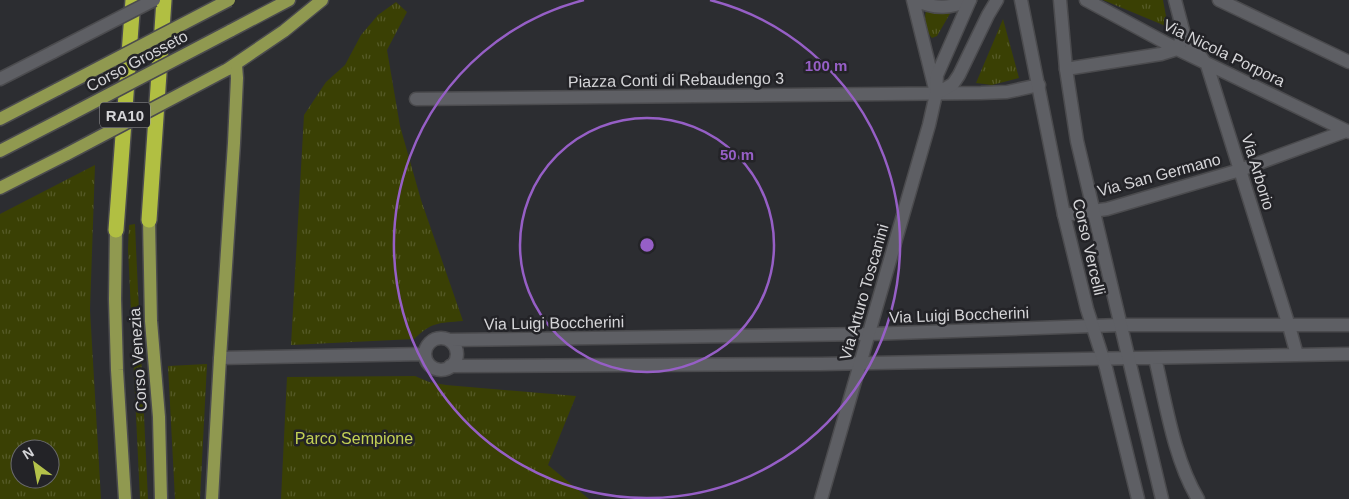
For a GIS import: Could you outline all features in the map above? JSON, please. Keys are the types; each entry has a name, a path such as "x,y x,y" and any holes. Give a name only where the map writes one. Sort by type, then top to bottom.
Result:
{"highway":[{"name":"RA10","path":"116,230 133,0"},
{"name":"RA10","path":"148,220 164,0"}],"main road":[{"name":"Corso Grosseto","path":"0,119 229,0"},
{"name":"Corso Grosseto","path":"0,151 289,0"},
{"path":"0,188 231,67 284,31 322,0"},
{"path":"212,499 237,78 231,67"},
{"name":"Corso Venezia","path":"148,220 151,321 159,417 161,499"},
{"name":"Corso Venezia","path":"116,230 117,370 125,499"},
{"path":"121,499 125,484"}],"street":[{"path":"0,79 154,0"},
{"path":"915,0 942,8 958,5 970,0"},
{"path":"915,0 936,94 953,84 959,76 988,14 997,0"},
{"name":"Via Arturo Toscanini","path":"821,499 925,141 936,94 937,74 970,0"},
{"name":"Corso Vercelli","path":"1021,0 1064,216 1092,326 1104,359 1138,499"},
{"name":"Corso Vercelli","path":"1060,0 1066,68 1077,142 1127,359 1162,499"},
{"name":"Via Nicola Porpora","path":"1086,0 1208,65 1348,132"},
{"path":"1066,68 1161,54 1177,49 1184,34 1175,0"},
{"path":"1219,0 1349,62"},
{"name":"Via Arborio","path":"1184,34 1208,65 1289,326 1296,355"},
{"name":"Piazza Conti di Rebaudengo 3","path":"416,99 936,94 999,92 1039,85"},
{"name":"Via San Germano","path":"1064,216 1107,209 1240,170 1348,132"},
{"name":"Via Luigi Boccherini","path":"450,340 869,334 1119,325 1349,325"},
{"path":"450,366 456,360 456,347 450,340 440,338 431,341 425,354 428,363 432,367 441,369 450,366 860,363 1349,354"},
{"path":"220,358 425,354"},
{"path":"1155,358 1181,461 1198,499"}],"green space":[{"path":"1103,0 1163,0 1168,27"},
{"path":"396,2 407,12 387,50 400,126 421,200 463,321 436,324 426,329 414,339 291,345 304,115 326,82 345,65 361,35 378,15"},
{"path":"927,9 951,12 937,36 932,38 926,24 925,16"},
{"path":"1003,19 1019,78 992,85 976,83"},
{"path":"95,165 90,310 101,499 0,499 0,214"},
{"path":"135,224 148,499 140,499 128,249 129,225"},
{"path":"207,364 200,499 175,499 168,366"},
{"name":"Parco Sempione","path":"415,376 429,382 446,385 576,396 548,465 589,499 281,499 287,377"}]}
